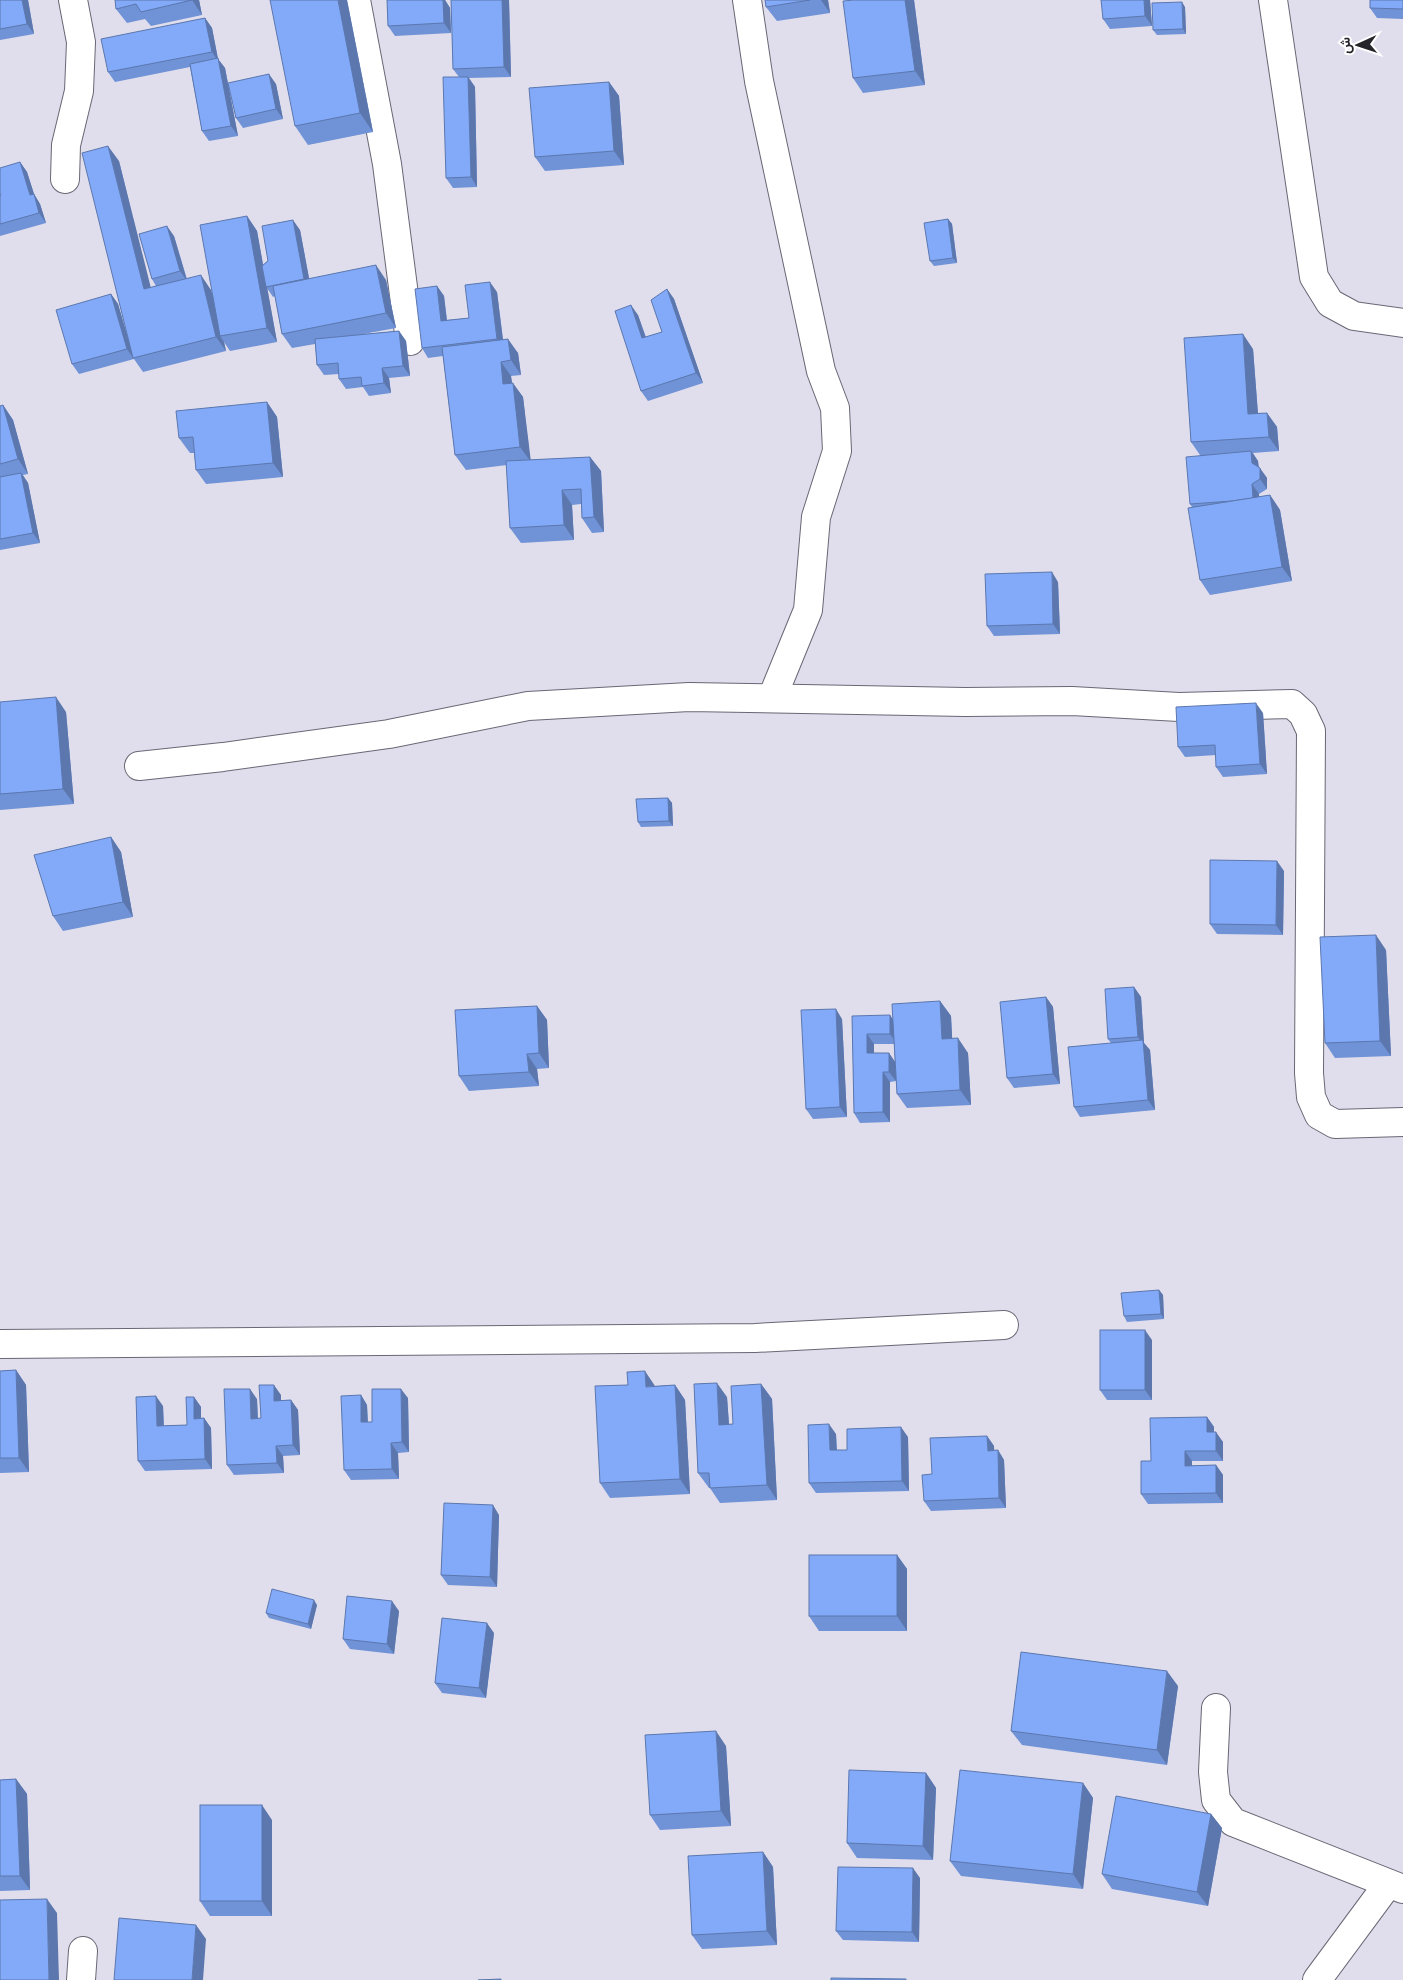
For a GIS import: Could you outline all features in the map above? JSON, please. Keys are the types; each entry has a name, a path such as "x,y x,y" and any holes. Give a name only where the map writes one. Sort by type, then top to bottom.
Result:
{"street":[{"path":"65,179 66,144 79,91 81,42 73,0"},
{"path":"356,0 387,164 410,341"},
{"path":"747,0 759,81 821,370 834,408 837,450 816,517 808,610 772,698"},
{"path":"1274,0 1314,277 1330,303 1354,316 1403,324"},
{"path":"139,766 223,757 389,734 528,706 689,697 965,702 1072,701 1179,707 1292,704 1303,714 1311,731 1309,1073 1311,1097 1319,1115 1334,1124 1403,1122"},
{"path":"0,1344 755,1338 1004,1325"},
{"path":"1216,1708 1213,1772 1216,1800 1233,1822 1396,1887 1317,1980"},
{"path":"80,1980 83,1951"}],"building":[{"path":"0,0 22,0 27,24 0,29"},
{"path":"115,0 192,0 141,12 136,4 116,9"},
{"path":"270,0 338,0 360,113 295,126"},
{"path":"387,0 443,0 444,23 388,26"},
{"path":"451,0 502,0 504,67 453,69"},
{"path":"765,0 810,0 766,7"},
{"path":"905,0 915,71 853,78 843,1"},
{"path":"1101,0 1144,0 1145,16 1103,19"},
{"path":"1370,0 1403,0 1403,9 1370,8"},
{"path":"1182,2 1183,29 1153,30 1152,3"},
{"path":"205,18 212,52 108,72 101,39"},
{"path":"218,58 231,126 202,131 190,64"},
{"path":"269,74 276,109 236,118 228,83"},
{"path":"443,77 468,77 471,177 446,178"},
{"path":"609,82 614,151 535,157 529,88"},
{"path":"108,146 144,289 201,275 216,337 133,358 82,153"},
{"path":"20,162 30,195 34,194 39,213 0,224 0,168"},
{"path":"247,216 267,328 220,336 200,225"},
{"path":"948,219 953,258 930,261 924,223"},
{"path":"293,220 304,279 266,287 262,266 268,261 262,226"},
{"path":"167,226 180,271 152,279 139,234"},
{"path":"376,265 386,313 282,334 273,286"},
{"path":"490,282 497,339 422,348 415,289 437,286 441,321 469,318 465,285"},
{"path":"667,289 696,373 641,391 615,311 631,305 642,338 662,332 651,300"},
{"path":"111,294 127,349 72,364 56,310"},
{"path":"399,331 403,366 382,368 384,383 362,386 361,377 339,379 338,363 317,365 315,339"},
{"path":"1243,334 1248,414 1267,413 1269,437 1191,442 1184,338"},
{"path":"508,339 511,360 501,362 503,384 513,383 520,447 455,455 442,347"},
{"path":"267,402 273,463 196,470 193,437 179,438 176,411"},
{"path":"3,405 18,459 0,464 0,406"},
{"path":"1251,451 1252,463 1260,468 1260,479 1252,484 1253,498 1190,504 1186,457"},
{"path":"590,457 594,517 582,518 581,489 562,490 564,525 510,528 506,461"},
{"path":"21,473 33,533 0,539 0,477"},
{"path":"1270,495 1282,567 1200,580 1188,508"},
{"path":"1052,572 1053,624 987,626 985,574"},
{"path":"56,697 63,789 0,794 0,702"},
{"path":"1256,703 1260,764 1216,767 1215,745 1178,747 1176,707"},
{"path":"668,798 669,821 638,822 636,799"},
{"path":"111,837 123,902 53,916 34,855"},
{"path":"1210,860 1277,861 1276,925 1210,924"},
{"path":"1376,935 1380,1041 1325,1043 1320,937"},
{"path":"1134,987 1138,1037 1108,1039 1105,989"},
{"path":"1046,997 1053,1074 1007,1078 1000,1002"},
{"path":"940,1001 942,1039 958,1038 960,1090 897,1094 892,1004"},
{"path":"537,1006 539,1053 527,1054 529,1072 459,1076 455,1010"},
{"path":"836,1009 840,1107 806,1109 801,1010"},
{"path":"890,1015 890,1034 867,1034 867,1053 889,1053 889,1072 883,1072 883,1112 854,1113 852,1016"},
{"path":"1143,1040 1148,1100 1074,1107 1068,1047"},
{"path":"1159,1290 1161,1314 1124,1316 1121,1293"},
{"path":"1100,1330 1145,1330 1145,1390 1100,1390"},
{"path":"16,1370 19,1458 0,1458 0,1371"},
{"path":"645,1371 646,1387 675,1385 680,1479 600,1483 595,1386 628,1385 627,1372"},
{"path":"717,1383 719,1425 733,1424 731,1386 761,1384 767,1485 710,1488 709,1473 698,1473 694,1384"},
{"path":"259,1385 274,1385 274,1401 291,1400 293,1445 276,1446 277,1463 227,1465 224,1389 250,1389 251,1419 261,1418"},
{"path":"372,1389 401,1389 402,1442 391,1443 392,1469 344,1470 341,1396 361,1395 361,1422 372,1422"},
{"path":"156,1396 157,1426 187,1425 186,1397 194,1397 194,1419 204,1418 205,1459 138,1461 136,1397"},
{"path":"1207,1417 1207,1432 1216,1432 1216,1451 1185,1451 1185,1466 1216,1465 1216,1493 1141,1494 1141,1461 1151,1461 1150,1418"},
{"path":"829,1424 830,1450 847,1450 847,1429 901,1427 902,1481 809,1483 808,1425"},
{"path":"987,1436 988,1451 998,1450 999,1498 924,1501 922,1475 932,1474 930,1438"},
{"path":"444,1503 493,1505 490,1577 441,1575"},
{"path":"809,1555 897,1555 897,1616 809,1616"},
{"path":"272,1589 314,1600 308,1624 266,1613"},
{"path":"347,1596 392,1601 387,1644 343,1639"},
{"path":"442,1618 487,1623 479,1688 435,1683"},
{"path":"1021,1652 1167,1671 1157,1750 1011,1731"},
{"path":"716,1731 721,1811 650,1815 645,1735"},
{"path":"849,1770 926,1773 923,1846 847,1843"},
{"path":"960,1770 1083,1783 1073,1874 950,1861"},
{"path":"16,1779 20,1876 0,1876 0,1780"},
{"path":"1116,1796 1211,1814 1197,1892 1102,1874"},
{"path":"200,1805 262,1805 262,1901 200,1901"},
{"path":"763,1852 767,1931 692,1935 688,1856"},
{"path":"838,1867 913,1868 912,1932 836,1931"},
{"path":"47,1899 49,1980 0,1980 0,1900"},
{"path":"119,1918 196,1925 192,1980 114,1980"},
{"path":"831,1978 906,1979 906,1980 831,1980"}]}
